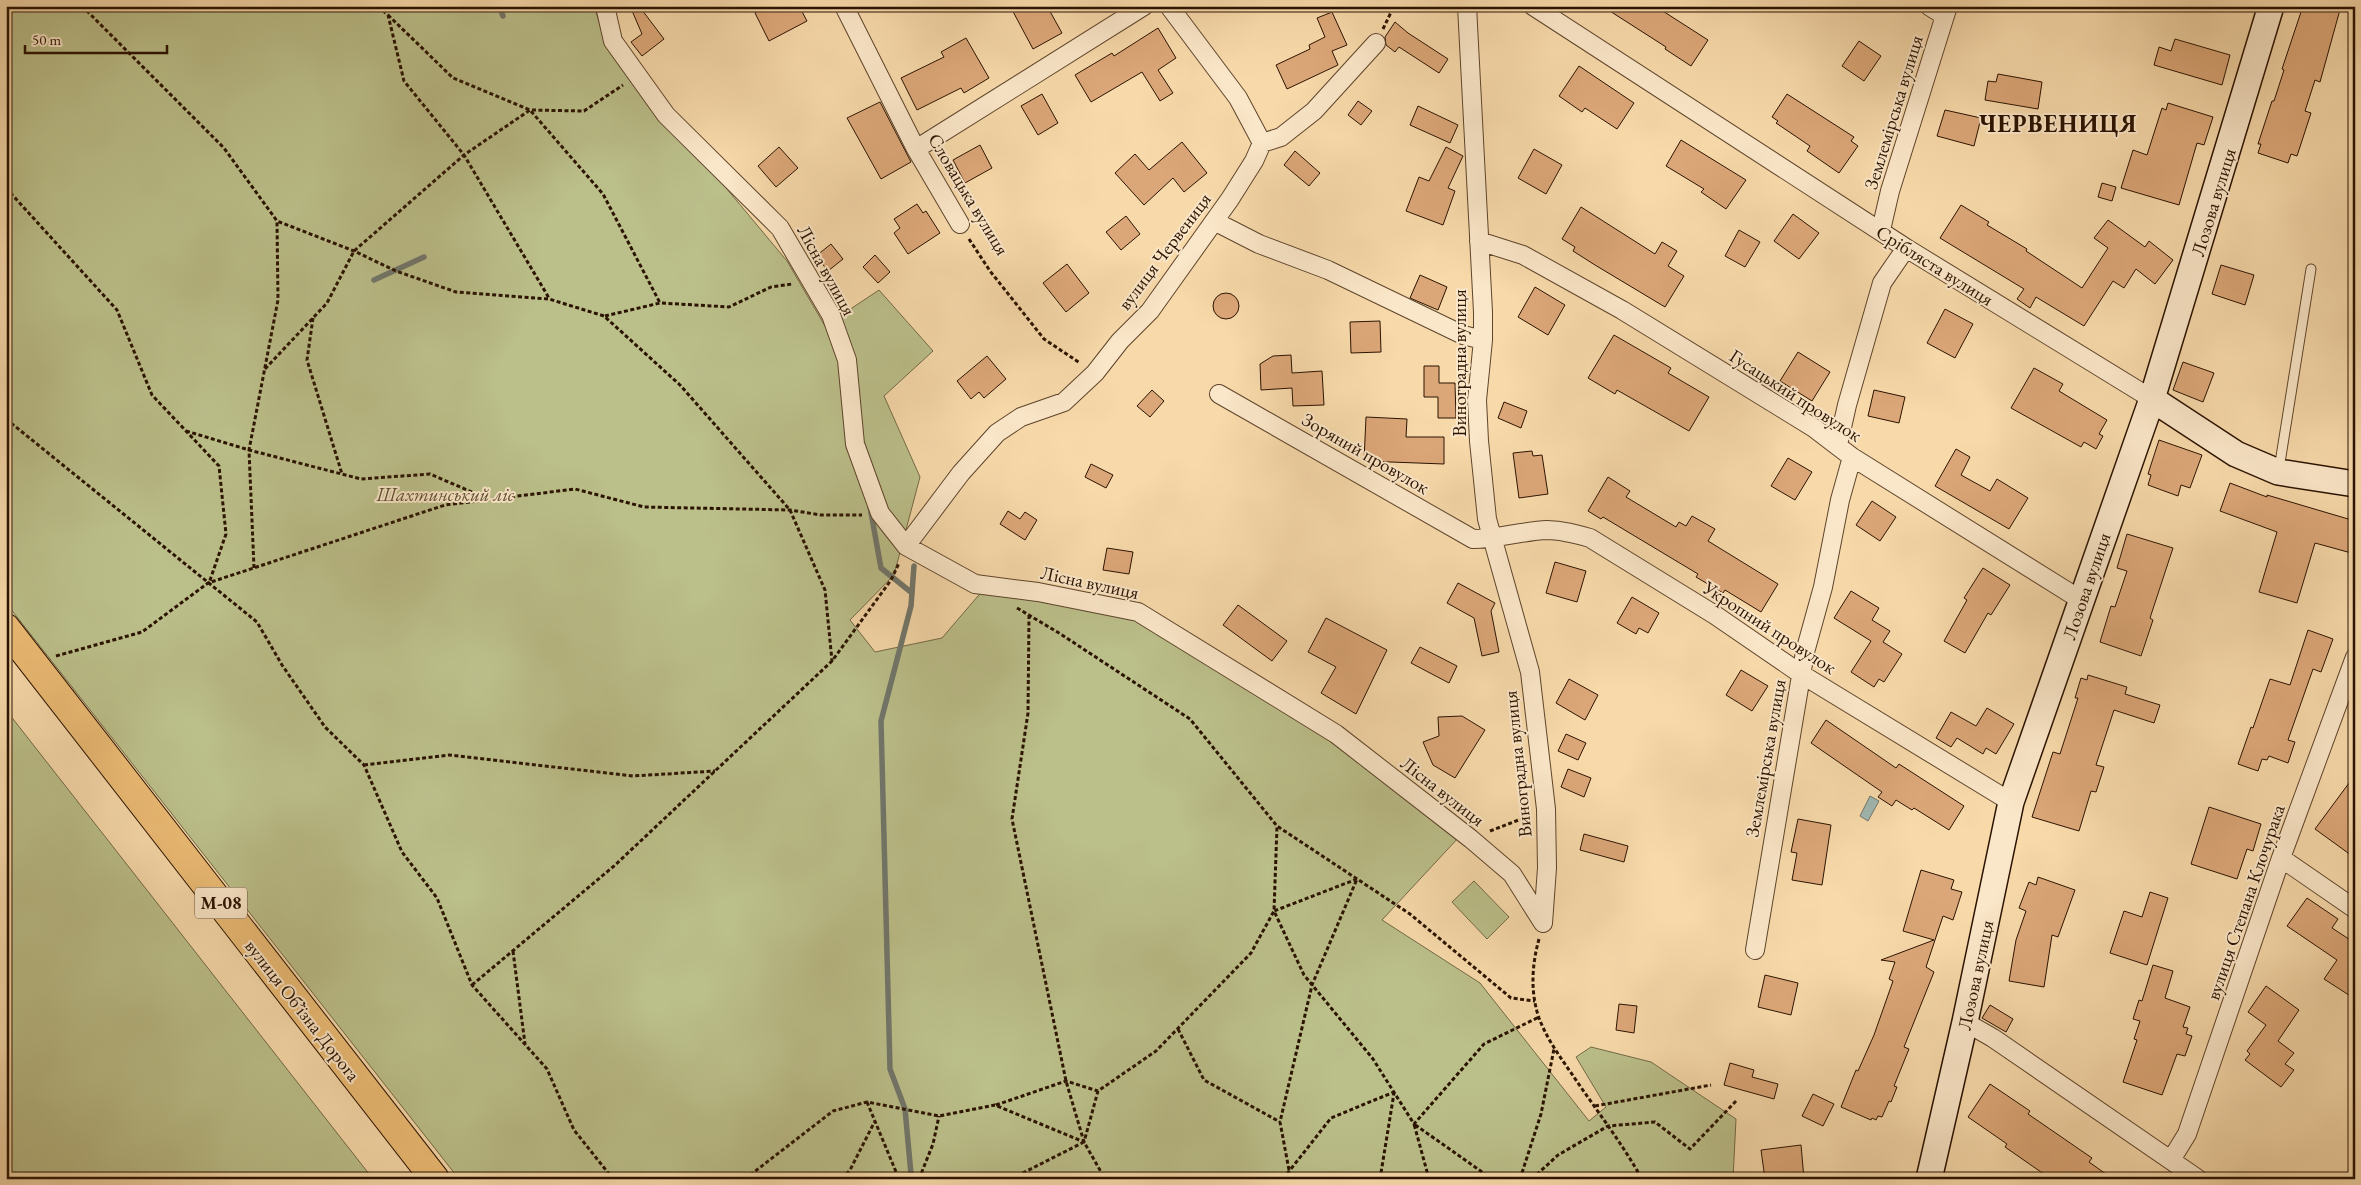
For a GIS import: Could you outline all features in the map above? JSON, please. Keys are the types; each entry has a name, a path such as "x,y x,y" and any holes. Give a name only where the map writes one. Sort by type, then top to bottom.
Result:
{"highway":[{"name":"вулиця Обʼїзна Дорога","path":"6,628 435,1179"}],"street":[{"name":"Лісна вулиця","path":"605,6 614,41 666,115 780,228 831,315 847,360 855,444 880,513 906,546 975,584 1038,592 1138,612 1336,734 1471,839 1512,874 1543,923"},
{"name":"Словацька вулиця","path":"844,6 916,149 960,224"},
{"path":"916,149 1144,6"},
{"path":"1169,6 1238,98 1262,142 1281,137 1314,111 1376,43"},
{"name":"Виноградна вулиця","path":"1467,6 1483,340 1477,400 1478,416 1487,519 1530,672 1546,809 1547,868 1543,923"},
{"name":"Срібляста вулиця","path":"1533,6 1906,248 2152,399 2236,454 2278,472 2355,484"},
{"path":"1929,6 1947,11"},
{"name":"Лозова вулиця","path":"1929,1176 1965,1022 2011,802 2152,399 2271,6"},
{"name":"Землемірська вулиця","path":"1881,230 1890,191 1947,11"},
{"name":"вулиця Червениця","path":"906,546 961,473 997,433 1021,417 1064,402 1095,373 1120,341 1150,311 1254,161 1262,142"},
{"path":"1214,221 1259,244 1328,270 1463,335 1483,340"},
{"name":"Гусацький провулок","path":"1479,241 1523,254 1622,310 1814,428 1838,445 1852,458 2081,600"},
{"path":"1838,445 1847,405 1882,283 1906,248"},
{"name":"Зоряний провулок","path":"1219,394 1473,538 1494,539"},
{"name":"Землемірська вулиця","path":"1755,950 1801,674 1823,587 1840,500 1852,458"},
{"name":"Укропний провулок","path":"1494,539 1516,533 1548,530 1569,532 1590,538 1715,615 1801,674 2011,802"},
{"name":"вулиця Степана Клочурака","path":"2172,1160 2187,1134 2281,858 2355,657"},
{"path":"2281,858 2355,910"},
{"path":"1965,1022 1993,1038 2198,1179"}],"lane":[{"path":"2278,472 2311,269"}],"path":[{"path":"82,6 224,148 277,221 354,251 396,271 456,292 549,299 604,316 680,385 790,510 825,590 832,661"},
{"path":"378,6 453,78 530,110 584,111 638,75"},
{"path":"1376,43 1394,6"},
{"path":"388,15 404,81 464,155 549,299"},
{"path":"265,369 326,303 354,251 464,155 530,110"},
{"path":"530,110 603,194 660,303"},
{"path":"6,188 117,310 152,395 219,466 226,534 208,583"},
{"path":"254,568 249,450 278,300 277,221"},
{"name":"Словацька вулиця","path":"960,224 990,271 1044,339 1095,373"},
{"path":"604,316 660,303 729,307 771,287 811,281"},
{"path":"313,318 308,360 342,474"},
{"path":"6,419 257,622 282,665 325,728 364,765 402,852 437,898 472,986 547,1068 574,1130 613,1179"},
{"path":"186,431 249,450 361,479 430,474 490,500"},
{"path":"34,662 142,632 208,583 446,505 575,489 644,507 790,510 821,515 862,515"},
{"path":"472,986 614,866 832,661 891,580 906,546"},
{"path":"1014,606 1190,719 1277,826 1410,914 1511,998 1535,1001"},
{"path":"1029,615 1028,713 1012,819 1066,1081 1084,1142 1105,1179"},
{"path":"364,765 449,756 633,776 715,771"},
{"path":"1471,839 1546,809"},
{"path":"1277,826 1274,911 1304,975 1373,1059 1414,1124 1429,1179"},
{"path":"1011,1179 1084,1142 1098,1091 1156,1051 1178,1029 1250,953 1274,911 1357,879"},
{"path":"1289,1170 1280,1122 1312,985 1357,879"},
{"path":"1543,923 1532,964 1535,1001 1539,1017 1554,1048 1626,1150 1642,1179"},
{"path":"513,951 525,1044"},
{"path":"1414,1124 1484,1044 1539,1017"},
{"path":"1178,1029 1204,1080 1280,1122"},
{"path":"1520,1179 1541,1114 1554,1048"},
{"path":"746,1179 833,1111 867,1102 939,1116 995,1105 1066,1081 1098,1091"},
{"path":"1595,1106 1712,1085"},
{"path":"1283,1179 1331,1118 1394,1092"},
{"path":"1380,1179 1394,1092"},
{"path":"1532,1179 1558,1155 1608,1126 1655,1122 1690,1150 1737,1100"},
{"path":"867,1102 899,1179"},
{"path":"995,1105 1084,1142"},
{"path":"920,1179 933,1144 939,1116"},
{"path":"842,1179 850,1170 876,1120"},
{"path":"1414,1124 1492,1179"}],"green space":[{"name":"Шахтинський ліс","path":"6,6 594,6 606,44 787,261 825,326 879,290 933,351 884,396 920,477 894,575 850,620 875,652 942,638 984,589 1099,602 1194,643 1356,748 1460,836 1382,920 1480,983 1589,1121 1606,1107 1576,1057 1591,1047 1651,1062 1736,1119 1733,1179 459,1179 6,603"},
{"path":"6,710 373,1179 6,1179"},
{"path":"1474,881 1509,917 1487,939 1452,902"}],"water":[{"path":"1870,796 1879,801 1868,821 1860,816"}],"building":[{"path":"630,6 639,6 664,39 642,56 631,42 642,34"},
{"path":"769,6 799,6 807,21 769,41 755,13"},
{"path":"1010,6 1047,6 1062,33 1033,49"},
{"path":"1602,6 1655,6 1708,40 1691,66 1665,49 1666,47"},
{"path":"2303,6 2341,6 2320,82 2315,80 2305,111 2311,113 2297,156 2291,154 2288,163 2258,153 2261,144 2258,144 2272,101 2274,101 2284,70 2282,69"},
{"path":"1332,12 1347,45 1332,51 1338,65 1287,89 1276,65 1310,49 1309,45 1325,37 1317,18"},
{"path":"1395,22 1408,33 1448,59 1439,73 1399,47 1395,52 1386,45 1385,37"},
{"path":"1158,28 1176,58 1158,70 1173,93 1160,101 1142,72 1091,102 1075,75 1112,53 1114,56"},
{"path":"966,38 989,78 964,93 961,88 917,110 901,78 944,57 941,52"},
{"path":"2175,39 2230,55 2222,85 2154,65 2159,47 2171,51"},
{"path":"1859,41 1881,56 1864,81 1842,66"},
{"path":"1579,66 1634,103 1617,129 1585,108 1582,112 1559,96"},
{"path":"1998,74 2042,82 2038,109 1985,100 1988,81 1996,82"},
{"path":"1042,94 1058,123 1038,135 1021,106"},
{"path":"1787,94 1854,137 1851,141 1858,146 1839,173 1807,151 1810,146 1776,123 1778,121 1772,117"},
{"path":"1358,101 1372,111 1361,125 1348,115"},
{"path":"880,102 911,162 881,179 847,118"},
{"path":"2168,103 2213,117 2204,145 2197,143 2179,205 2121,188 2133,150 2147,155 2162,108 2166,110"},
{"path":"1418,106 1458,125 1450,143 1410,125"},
{"path":"1945,110 1981,118 1974,146 1937,136"},
{"path":"1681,140 1746,180 1726,209 1701,192 1704,189 1666,166"},
{"path":"1182,142 1207,173 1184,192 1173,178 1144,205 1115,173 1135,154 1149,170"},
{"path":"980,145 992,168 965,183 953,160"},
{"path":"779,147 798,168 776,187 758,166"},
{"path":"1446,147 1463,156 1448,188 1455,191 1443,225 1406,211 1419,177 1429,181"},
{"path":"1534,149 1562,165 1546,194 1518,178"},
{"path":"1295,151 1320,173 1309,186 1284,165"},
{"path":"2102,183 2116,187 2112,201 2098,197"},
{"path":"917,204 923,213 926,211 940,233 908,254 894,233 900,228 894,219"},
{"path":"1961,205 1989,222 1987,225 2027,249 2026,251 2082,288 2108,248 2094,238 2108,220 2145,247 2149,241 2173,260 2155,284 2136,269 2124,288 2113,281 2084,326 2036,297 2030,308 2017,299 2024,289 1940,238"},
{"path":"1581,207 1655,254 1662,242 1677,251 1668,266 1684,276 1665,307 1573,251 1575,247 1562,239"},
{"path":"1793,214 1819,233 1799,259 1774,241"},
{"path":"1126,216 1140,234 1121,250 1106,232"},
{"path":"1739,230 1760,242 1745,267 1725,256"},
{"path":"831,244 843,259 828,271 816,256"},
{"path":"875,255 890,272 878,283 863,267"},
{"path":"1067,264 1089,293 1066,312 1043,283"},
{"path":"2221,265 2254,275 2245,305 2212,294"},
{"path":"1420,275 1447,287 1438,310 1410,298"},
{"path":"1535,287 1565,305 1548,335 1518,317"},
{"path":"1226,293 1235,297 1239,306 1235,315 1226,319 1217,315 1213,306 1217,297"},
{"path":"1945,309 1973,324 1955,358 1927,343"},
{"path":"1380,321 1381,352 1351,353 1350,322"},
{"path":"1614,335 1671,368 1668,373 1709,397 1689,431 1617,390 1615,394 1588,378"},
{"path":"1798,352 1830,372 1812,401 1780,381"},
{"path":"1291,355 1292,373 1322,371 1324,405 1293,406 1292,388 1261,390 1260,364 1273,356"},
{"path":"987,356 1006,379 984,398 979,392 971,399 957,381"},
{"path":"2183,362 2214,373 2203,402 2173,390"},
{"path":"1424,366 1439,366 1439,383 1455,383 1456,418 1438,418 1438,397 1424,397"},
{"path":"2034,368 2063,384 2059,391 2107,420 2099,434 2103,436 2096,449 2084,442 2081,447 2011,408"},
{"path":"1152,390 1164,401 1150,417 1137,406"},
{"path":"1874,390 1905,397 1899,423 1868,416"},
{"path":"1504,402 1527,411 1521,428 1498,418"},
{"path":"1366,417 1407,419 1406,437 1444,437 1444,464 1364,461"},
{"path":"2159,440 2202,455 2190,488 2181,485 2178,496 2148,485 2151,475 2148,474"},
{"path":"1956,449 1970,457 1961,475 1990,491 1997,479 2028,498 2009,529 1935,486"},
{"path":"1532,451 1533,456 1542,455 1548,494 1519,498 1513,453"},
{"path":"1788,458 1812,472 1795,500 1771,486"},
{"path":"1091,464 1113,475 1106,488 1085,477"},
{"path":"1608,477 1630,491 1626,497 1676,527 1679,522 1686,526 1692,516 1715,529 1708,541 1778,584 1761,612 1725,590 1723,593 1696,577 1698,574 1603,517 1601,519 1588,511"},
{"path":"2230,483 2267,497 2267,495 2355,521 2355,554 2315,543 2297,603 2259,592 2277,532 2220,511"},
{"path":"1872,501 1896,517 1880,541 1856,525"},
{"path":"1008,511 1020,519 1025,512 1037,520 1025,540 1000,524"},
{"path":"2127,534 2173,548 2150,618 2153,620 2141,656 2100,642 2111,606 2115,607 2127,571 2117,568"},
{"path":"1107,548 1133,552 1129,574 1103,570"},
{"path":"1555,562 1586,571 1577,602 1546,593"},
{"path":"1983,568 2010,585 1991,615 1988,613 1965,653 1944,641 1967,600 1964,598"},
{"path":"1458,583 1495,603 1491,611 1499,652 1482,656 1474,618 1447,603"},
{"path":"1851,591 1879,608 1872,620 1890,631 1883,642 1902,654 1884,682 1879,679 1874,687 1851,672 1871,641 1834,618"},
{"path":"1632,597 1659,613 1648,633 1639,628 1636,634 1617,623"},
{"path":"1238,605 1287,641 1272,661 1223,625"},
{"path":"1326,618 1387,650 1356,714 1321,693 1336,667 1308,652"},
{"path":"2308,630 2333,639 2321,672 2313,669 2288,740 2295,742 2288,763 2269,756 2267,760 2262,759 2258,771 2238,764 2270,679 2290,685"},
{"path":"1420,647 1457,666 1449,683 1411,663"},
{"path":"1741,670 1768,686 1752,711 1726,695"},
{"path":"2088,675 2127,687 2125,694 2160,705 2154,723 2114,710 2096,765 2104,767 2096,792 2091,791 2079,831 2032,817 2053,752 2060,754 2078,698 2075,698 2081,678 2087,680"},
{"path":"1569,679 1598,695 1585,720 1556,703"},
{"path":"1987,708 2014,724 1996,754 1986,748 1983,754 1957,738 1951,747 1936,738 1951,712 1976,726"},
{"path":"1462,716 1485,730 1455,778 1433,765 1423,742 1439,736 1438,717"},
{"path":"1826,720 1896,768 1899,764 1964,806 1949,830 1914,808 1912,810 1896,800 1892,806 1878,797 1882,792 1811,743"},
{"path":"1566,734 1586,743 1578,760 1558,751"},
{"path":"1568,769 1591,778 1584,797 1561,787"},
{"path":"2355,775 2355,858 2315,829"},
{"path":"2209,807 2261,824 2253,851 2247,849 2237,879 2191,864"},
{"path":"1798,819 1831,825 1822,885 1792,880 1797,853 1791,852"},
{"path":"1584,834 1628,846 1624,862 1580,850"},
{"path":"1921,870 1954,880 1951,889 1962,892 1953,920 1943,916 1926,967 1934,972 1904,1047 1909,1049 1894,1086 1897,1087 1882,1117 1878,1116 1876,1120 1872,1118 1871,1120 1841,1107 1856,1070 1858,1071 1874,1035 1893,981 1889,979 1895,962 1881,960 1934,940 1903,931"},
{"path":"2038,877 2075,890 2058,937 2052,935 2044,987 2009,981 2016,940 2026,911 2019,908 2029,882 2036,885"},
{"path":"2150,892 2168,898 2147,965 2110,953 2124,911 2142,917"},
{"path":"2307,898 2338,919 2332,928 2355,943 2355,999 2324,979 2337,960 2287,926"},
{"path":"2153,965 2173,971 2165,998 2190,1007 2183,1027 2188,1028 2186,1034 2192,1036 2185,1056 2177,1054 2162,1095 2123,1082 2137,1040 2134,1039 2140,1021 2133,1019 2139,1000 2142,1001"},
{"path":"1765,975 1798,983 1791,1015 1758,1007"},
{"path":"2266,986 2299,1010 2278,1041 2294,1053 2285,1064 2294,1070 2281,1087 2245,1060 2250,1054 2247,1051 2266,1025 2248,1012"},
{"path":"1619,1004 1637,1006 1634,1033 1616,1030"},
{"path":"1990,1005 2013,1019 2006,1032 1982,1018"},
{"path":"1730,1063 1754,1070 1752,1077 1778,1084 1774,1099 1724,1085"},
{"path":"1990,1084 2030,1111 2028,1114 2092,1158 2089,1162 2113,1179 2051,1179 2005,1147 2007,1144 1968,1117"},
{"path":"1813,1094 1834,1104 1823,1126 1802,1116"},
{"path":"1801,1145 1804,1179 1765,1179 1761,1150"}],"waterway":[{"path":"499,6 503,16"},
{"path":"374,280 424,257"},
{"path":"870,507 881,568 912,593"},
{"path":"902,1179 911,1174 905,1109 890,1069 881,721 911,606 914,566"}],"district":[{"name":"ЧЕРВЕНИЦЯ","path":"2058,124"}]}
